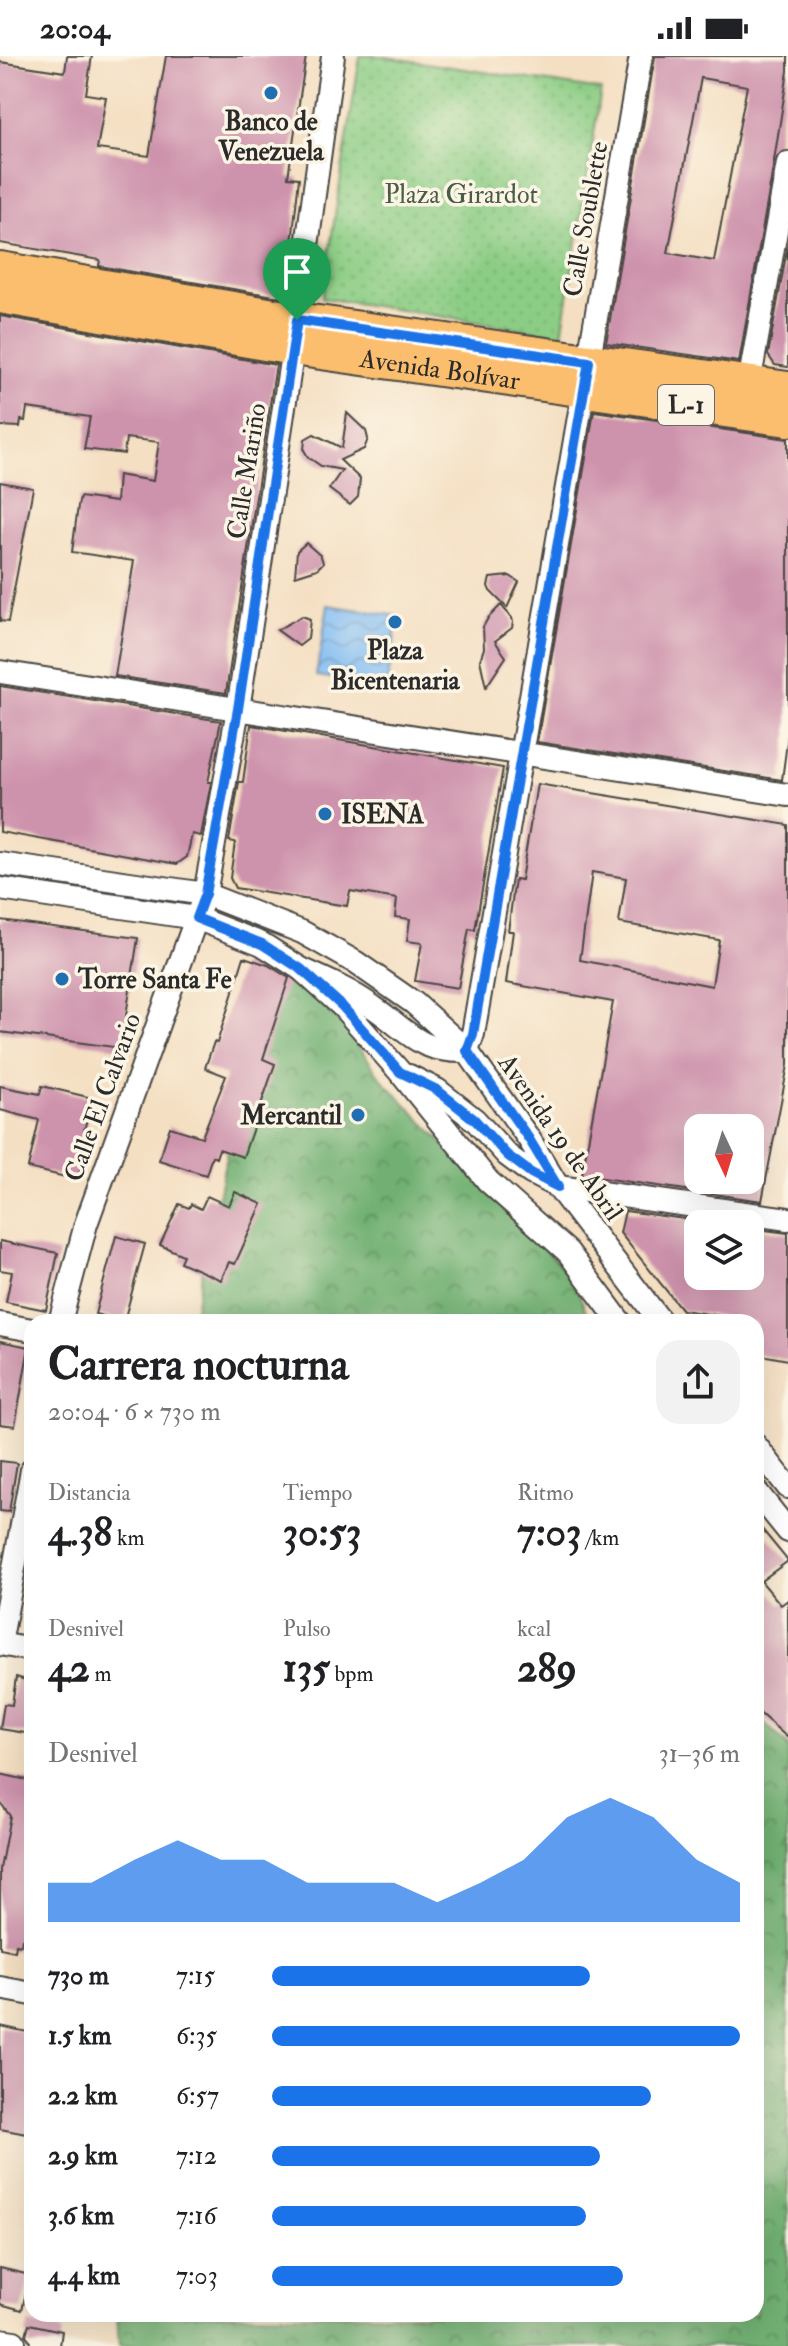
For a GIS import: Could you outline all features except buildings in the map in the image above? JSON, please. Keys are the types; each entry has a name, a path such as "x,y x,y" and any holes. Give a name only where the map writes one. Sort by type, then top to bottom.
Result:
{"main road":[{"name":"Avenida Bolívar","path":"0,269 295,334"},
{"name":"Avenida Bolívar","path":"0,296 586,376 788,419"},
{"name":"Avenida Bolívar","path":"586,376 749,384 788,389"}],"street":[{"name":"Calle Mariño","path":"205,894 238,709 295,334 333,56"},
{"name":"Calle Soublette","path":"467,1051 473,1034 641,56"},
{"path":"749,384 788,163"},
{"path":"0,672 788,795"},
{"name":"Avenida 19 de Abril","path":"0,864 205,894 302,932 355,962 414,1003 467,1051 529,1139 558,1187 655,1314"},
{"path":"0,889 196,918 262,944 301,969 351,992 423,1044 442,1050 467,1051"},
{"name":"Calle El Calvario","path":"62,1314 86,1224 205,894"},
{"path":"301,969 342,1006 488,1181 568,1252 614,1314"},
{"path":"400,1072 437,1090 475,1120 507,1155 531,1173 558,1187 788,1219"},
{"path":"0,1324 24,1328"},
{"path":"764,1456 788,1487"},
{"path":"764,1501 788,1531"},
{"path":"24,1514 0,1644 24,1648"},
{"path":"0,1988 24,1992"}],"green space":[{"name":"Plaza Girardot","path":"360,56 380,56 601,90 562,335 322,298"},
{"path":"268,954 309,974 381,1078 574,1280 587,1314 194,1314"},
{"path":"764,1722 788,1746 788,2346 119,2346 118,2322 764,2322"}],"water":[{"path":"328,605 398,616 387,686 316,676"}],"place":[{"name":"Banco de Venezuela","path":"271,93"},
{"name":"Plaza Bicentenaria","path":"395,622"},
{"name":"ISENA","path":"325,814"},
{"name":"Torre Santa Fe","path":"62,979"},
{"name":"Mercantil","path":"358,1115"}],"route":[{"path":"297,320 589,362 473,1034 467,1051 529,1139 558,1187 531,1173 507,1155 475,1120 437,1090 400,1072 342,1006 301,969 262,944 196,918 205,894 238,709 297,320"}]}
